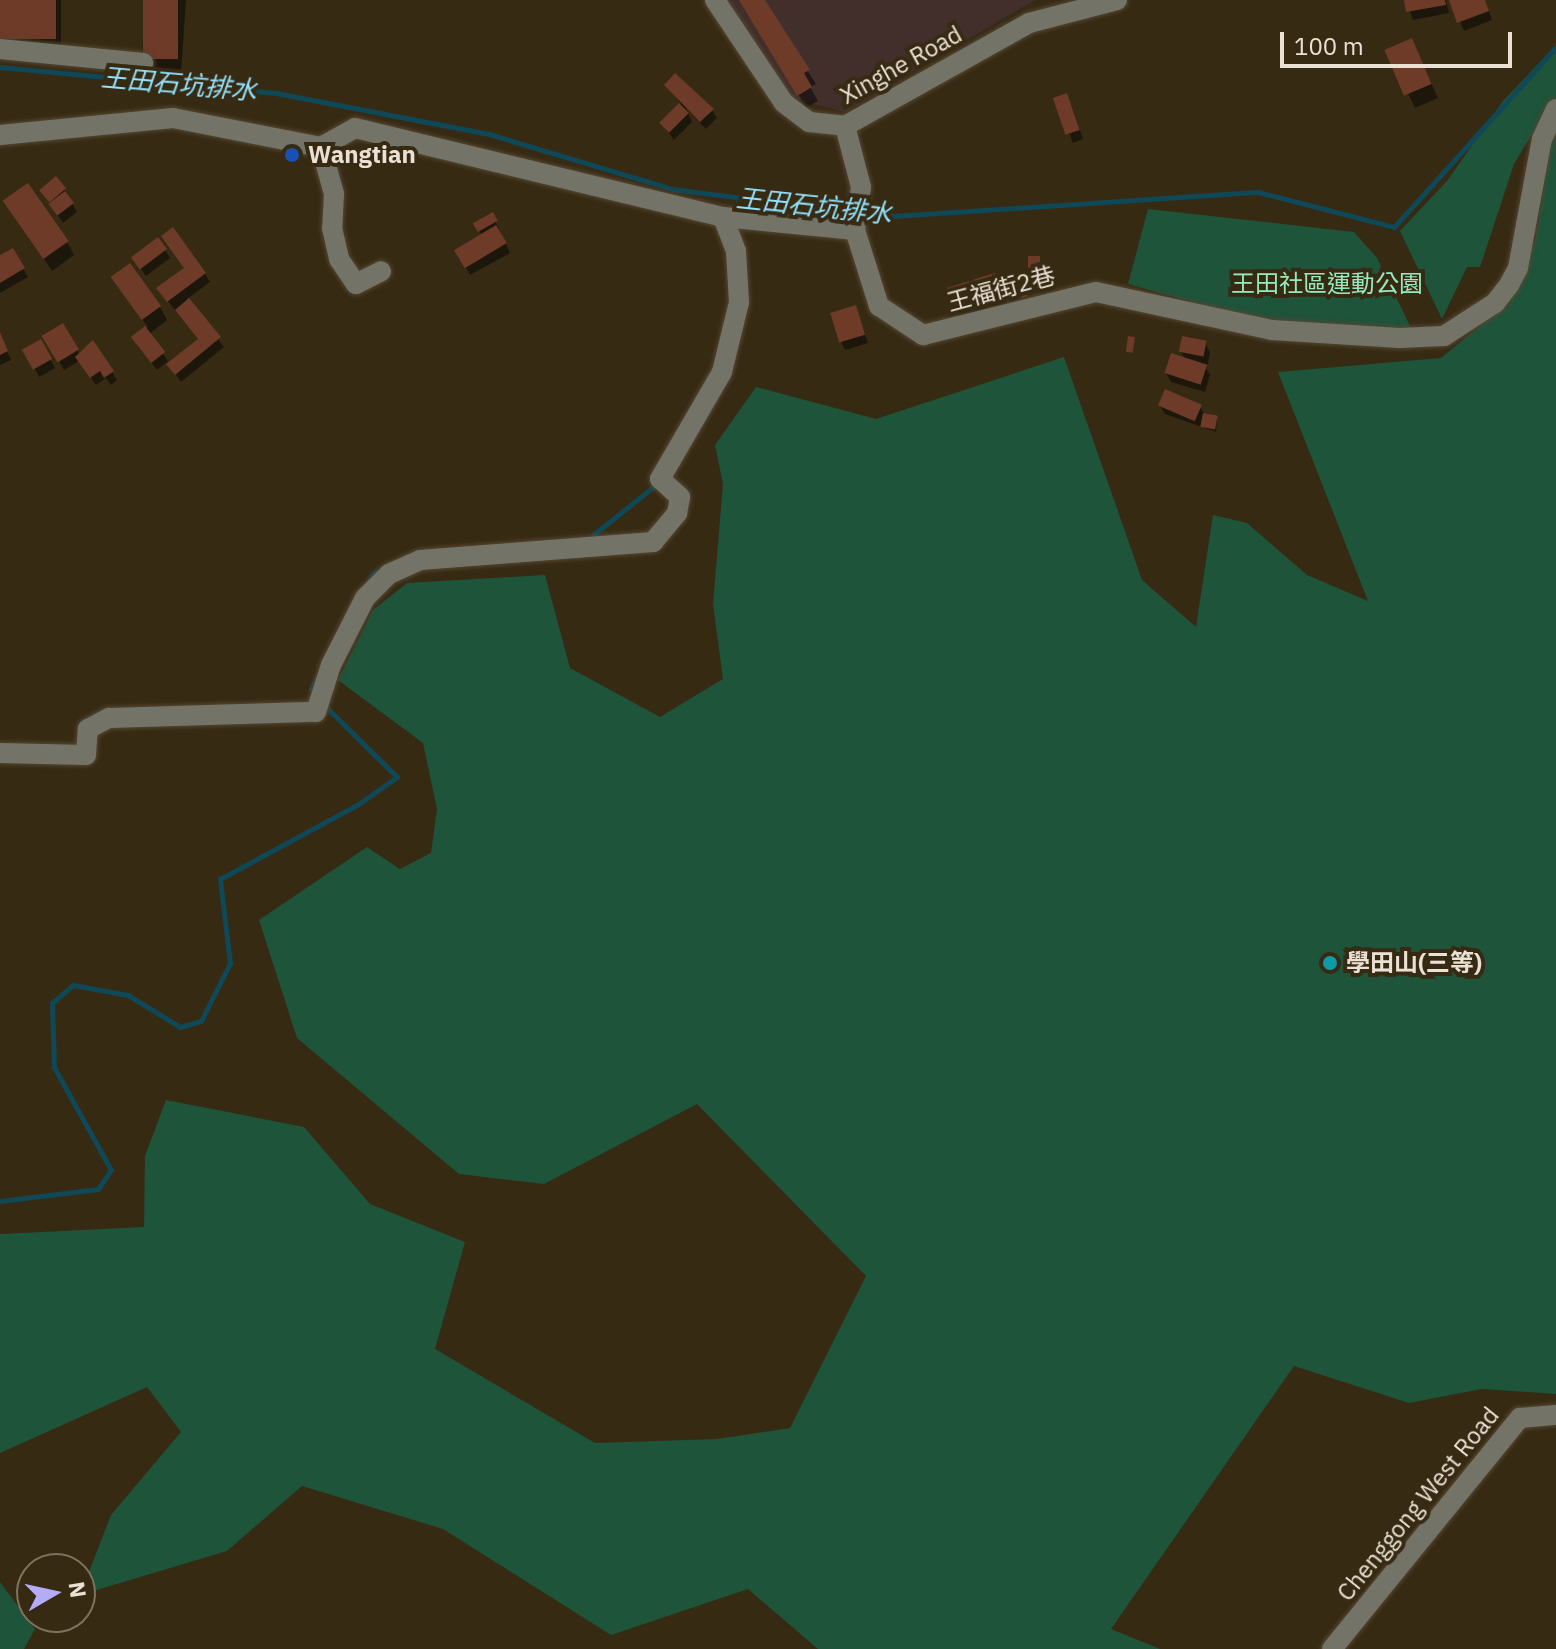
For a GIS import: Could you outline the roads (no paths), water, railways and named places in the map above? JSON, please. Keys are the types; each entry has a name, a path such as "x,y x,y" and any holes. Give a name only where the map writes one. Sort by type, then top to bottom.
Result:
{"street":[{"name":"Xinghe Road","path":"715,0 784,103 809,122 845,126 1029,23 1117,0"},
{"path":"0,49 143,63"},
{"name":"王福街2巷","path":"855,230 879,306 923,335 1096,292 1272,330 1444,336 1495,303 1518,268 1542,139 1556,109"},
{"path":"0,135 173,118 321,147 355,128 734,218 855,230 861,187 845,126"},
{"path":"321,147 334,194 332,228 339,259 356,284 381,271"},
{"path":"0,753 86,755 88,729 109,718 316,712 331,665 365,598 389,574 420,560 653,542 677,513 680,497 660,479 722,372 739,302 734,218"},
{"name":"Chenggong West Road","path":"1332,1649 1520,1418 1556,1415"}],"waterway":[{"name":"王田石坑排水","path":"862,213 894,216 1258,192 1394,227 1556,47"},
{"name":"王田石坑排水","path":"0,67 276,93 489,134 672,189 852,212"},
{"path":"738,200 739,212"},
{"path":"588,539 658,483"},
{"path":"368,582 373,573 411,554"},
{"path":"315,694 311,689 318,676"},
{"path":"0,1201 98,1189 111,1170 54,1067 52,1003 73,985 128,995 180,1027 201,1021 230,963 220,879 357,805 397,777 324,705"}],"place":[{"name":"Wangtian","path":"292,155"},
{"name":"學田山(三等)","path":"1330,963"}],"park label":[{"name":"王田社區運動公園","path":"1327,284"}]}
